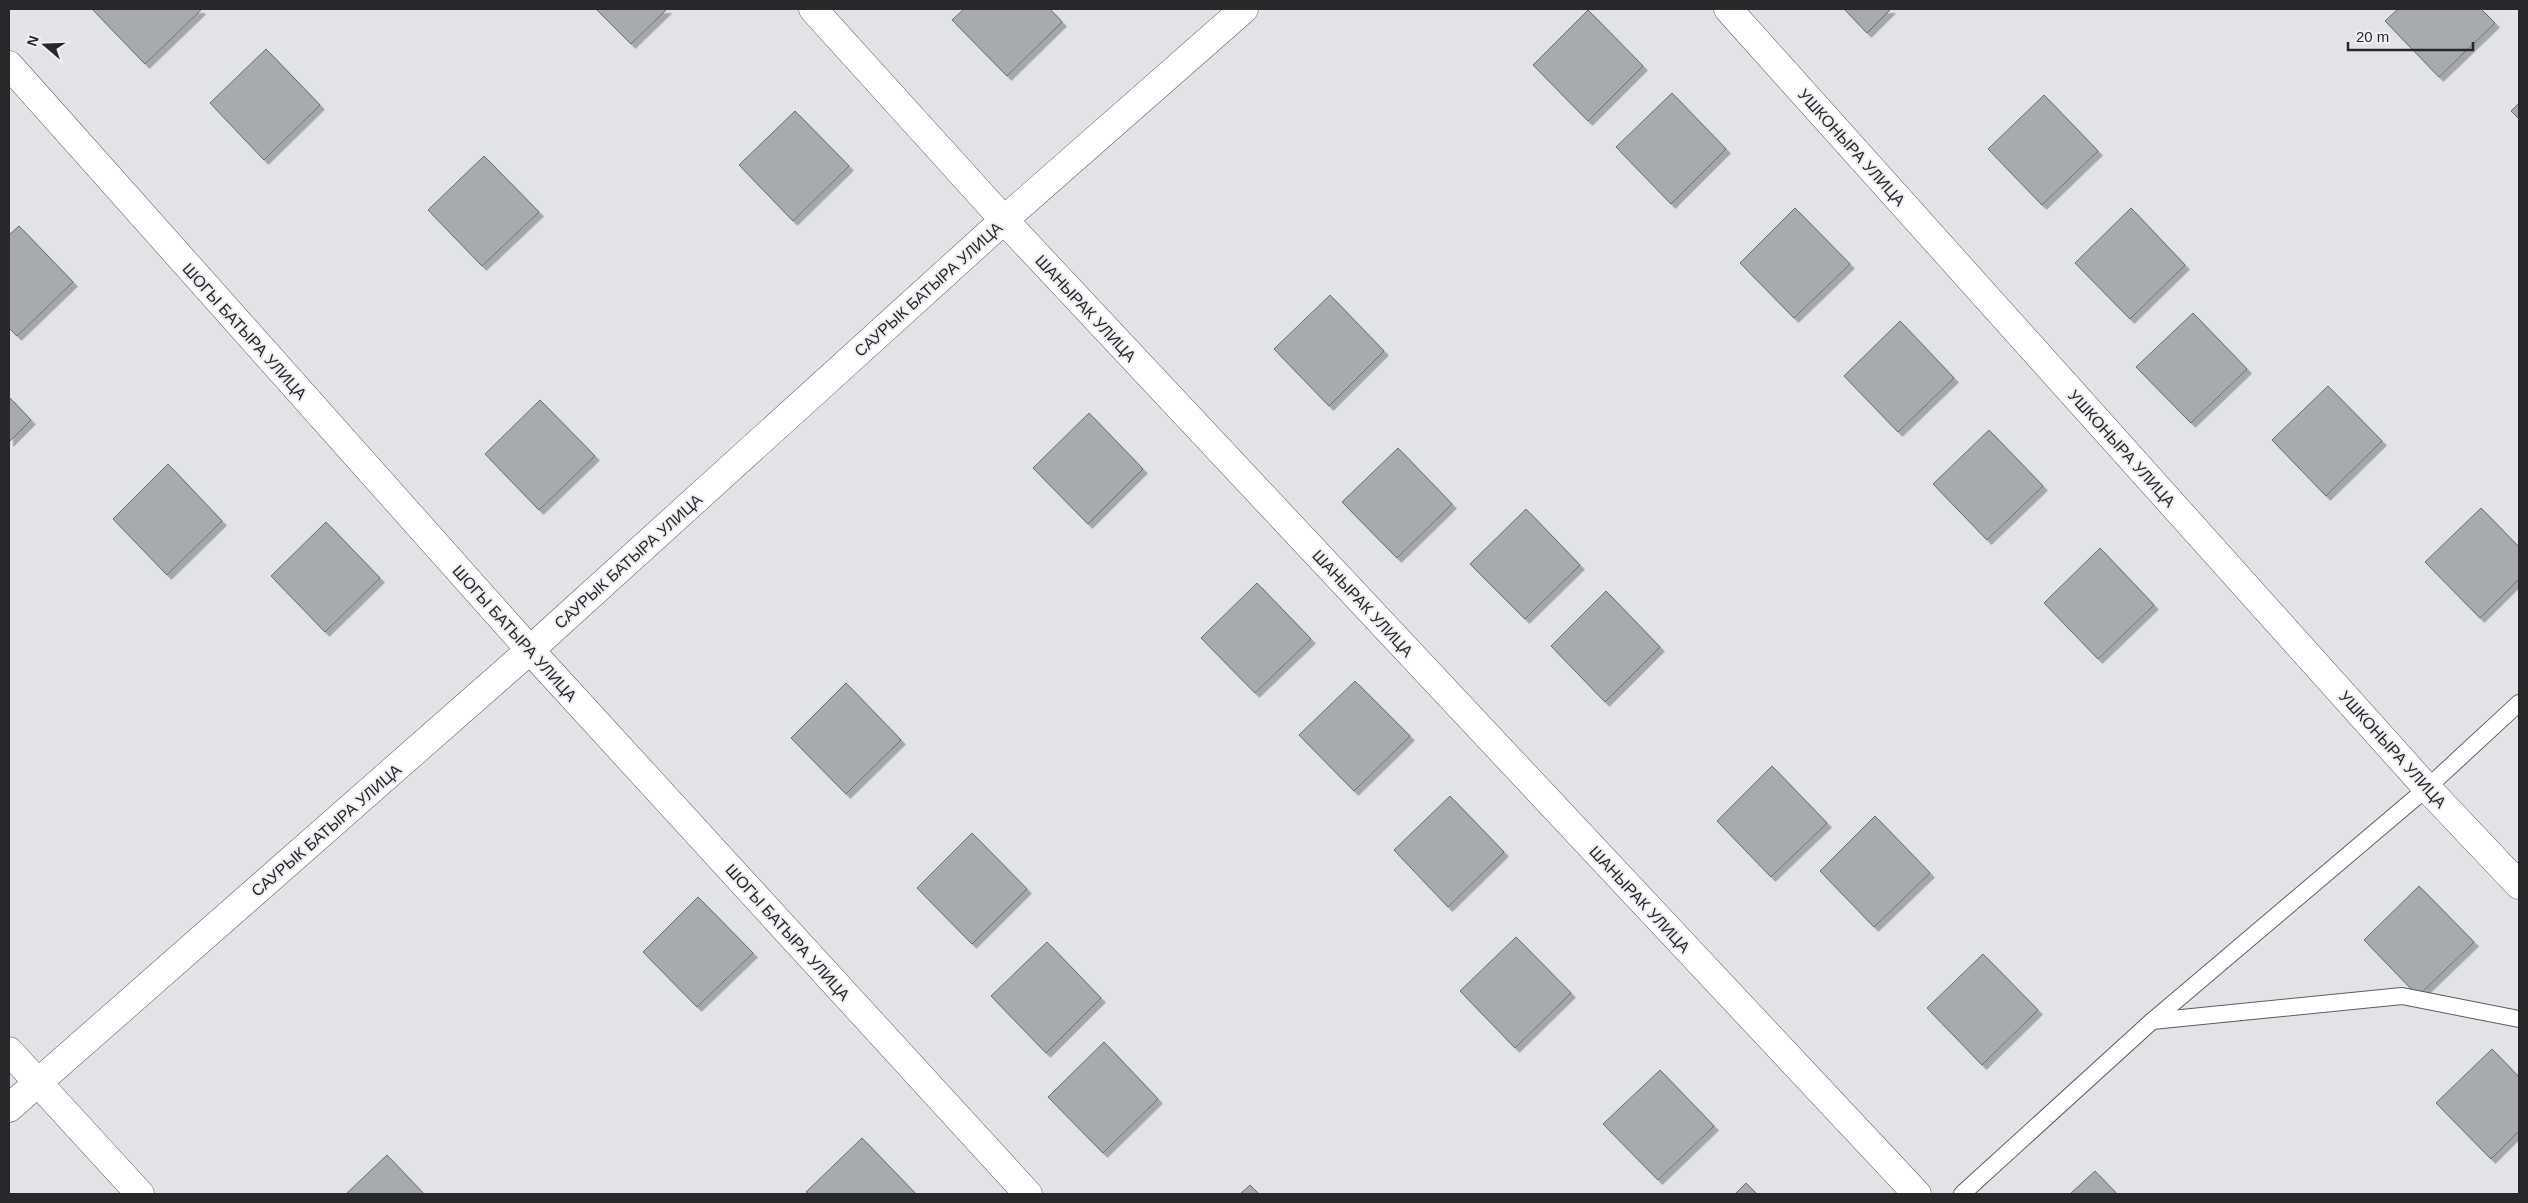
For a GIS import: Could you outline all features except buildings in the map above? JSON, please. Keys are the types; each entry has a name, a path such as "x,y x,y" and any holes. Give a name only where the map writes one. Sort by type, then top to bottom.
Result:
{"street":[{"name":"ШАНЫРАК УЛИЦА","path":"813,9 1004,220 1917,1194"},
{"name":"САУРЫК БАТЫРА УЛИЦА","path":"9,1108 530,650 1004,220 1244,9"},
{"name":"УШКОНЫРА УЛИЦА","path":"1728,9 2427,788 2519,885"},
{"name":"ШОГЫ БАТЫРА УЛИЦА","path":"9,65 530,650 1028,1194"},
{"path":"9,1051 140,1194"}],"lane":[{"path":"1962,1194 2152,1021 2427,788 2519,702"},
{"path":"2152,1021 2402,996 2519,1019"}]}
